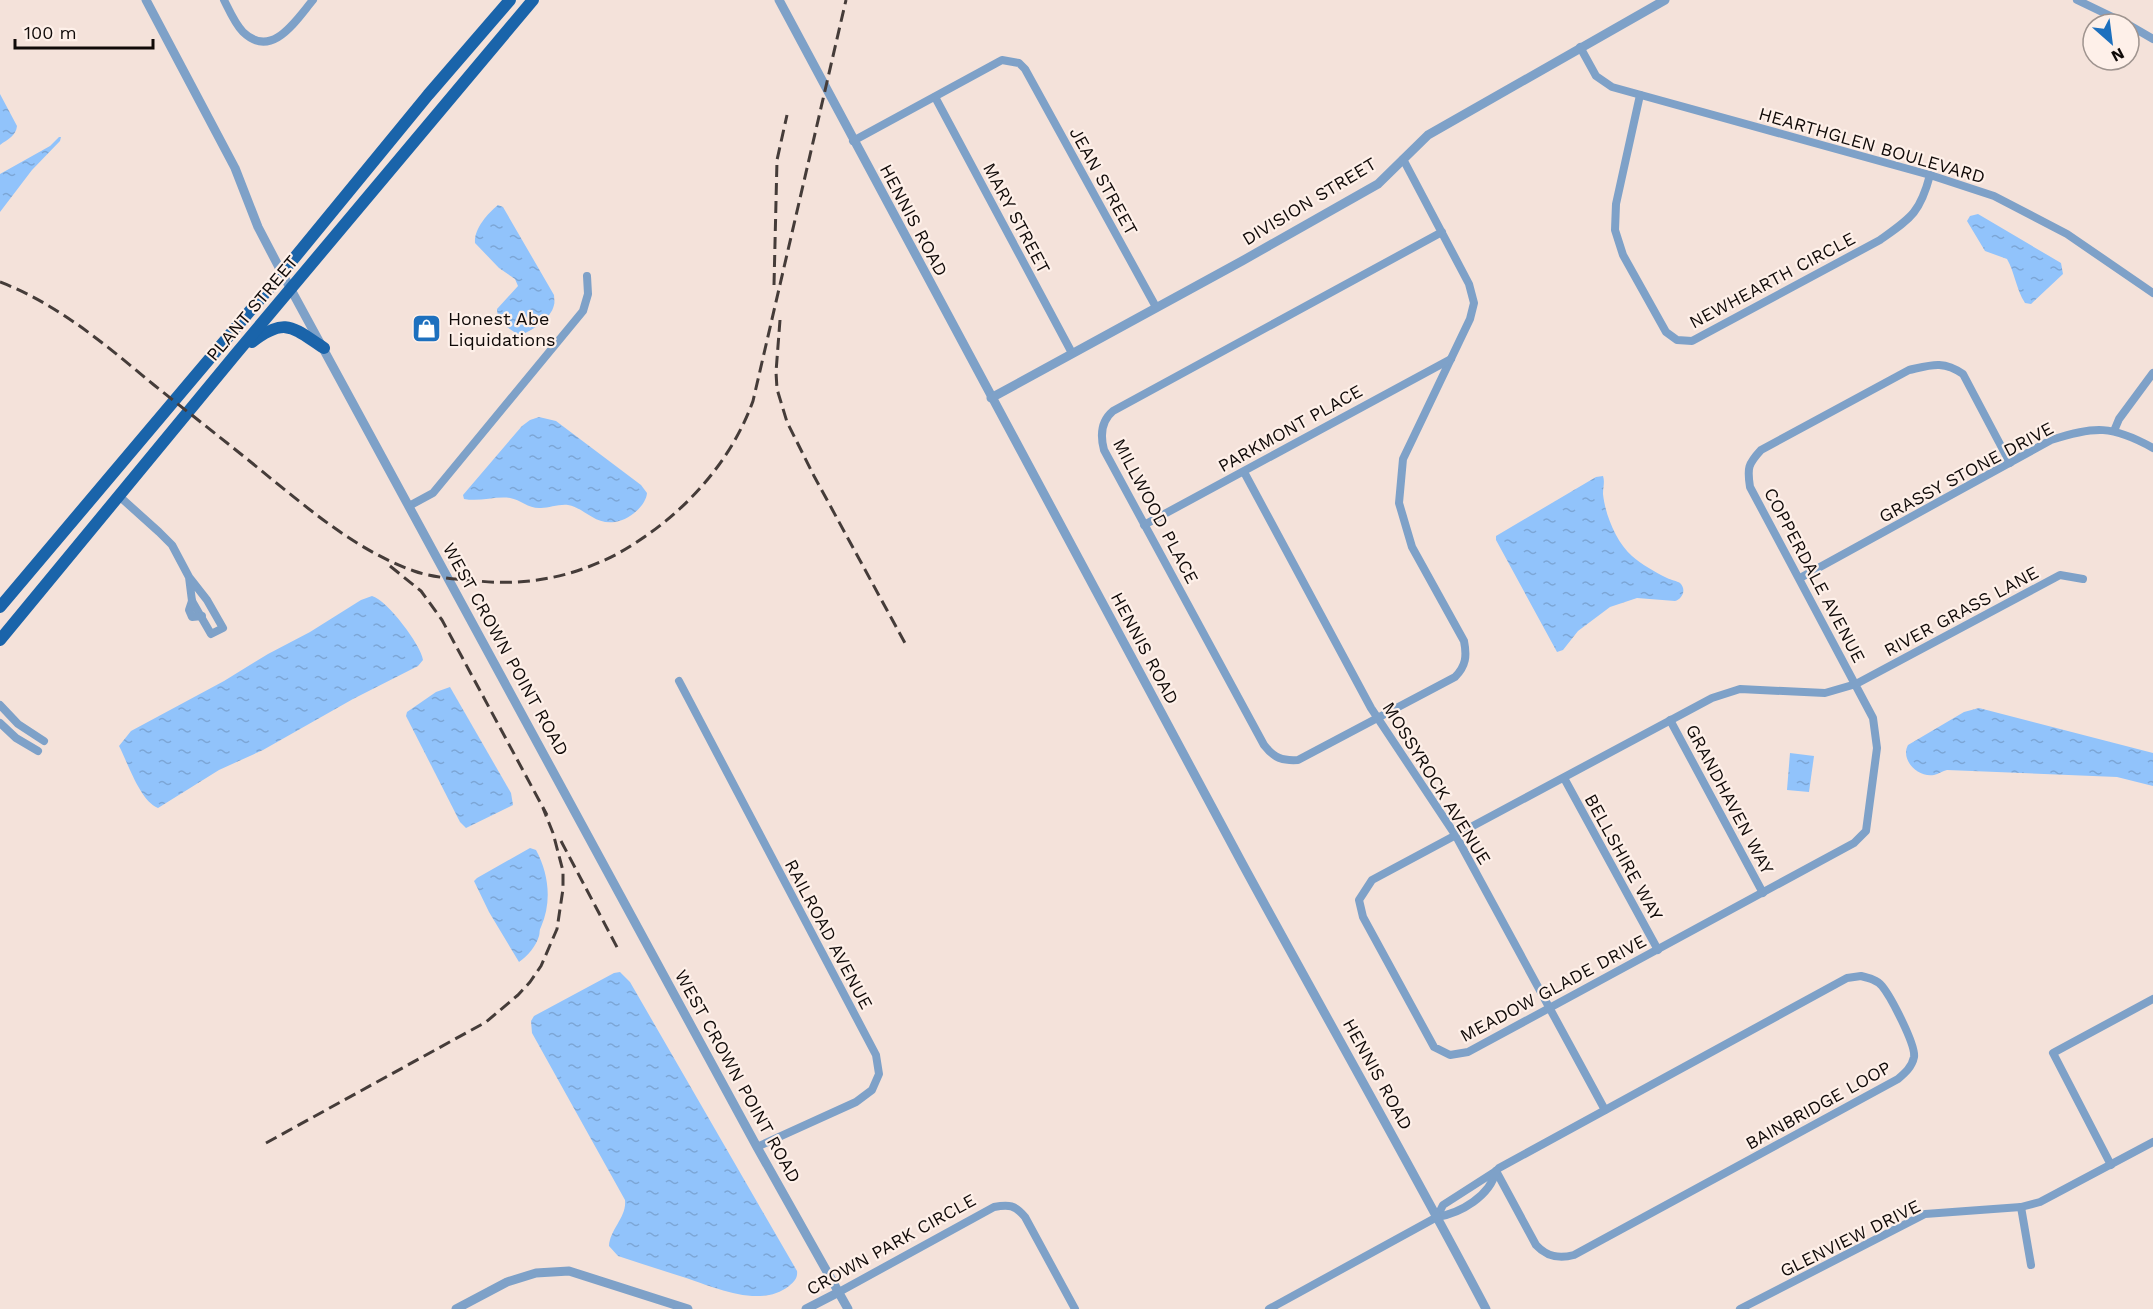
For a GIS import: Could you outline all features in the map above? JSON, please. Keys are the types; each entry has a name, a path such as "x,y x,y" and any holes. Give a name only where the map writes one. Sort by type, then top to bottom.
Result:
{"main road":[{"name":"PLANT STREET","path":"0,607 510,0"},
{"path":"473,70 476,56 515,10 519,0"},
{"name":"PLANT STREET","path":"0,640 235,355 533,0"},
{"path":"235,355 267,331 283,326 298,331 324,348"},
{"path":"119,466 113,484 119,496"},
{"path":"91,531 96,509 93,497"}],"street":[{"name":"WEST CROWN POINT ROAD","path":"146,0 235,168 258,227 282,273 848,1309"},
{"path":"224,0 243,32 255,40 266,42 280,38 312,0"},
{"name":"HENNIS ROAD","path":"779,0 991,398 1486,1309"},
{"name":"DIVISION STREET","path":"991,398 1378,184 1428,135 1665,0"},
{"path":"2077,0 2101,12"},
{"name":"HEARTHGLEN BOULEVARD","path":"1580,48 1596,76 1612,87 1930,175 1994,196 2067,234 2153,293"},
{"name":"JEAN STREET","path":"935,97 1002,60 1019,63 1025,69 1156,308"},
{"name":"NEWHEARTH CIRCLE","path":"1640,95 1616,204 1615,230 1623,255 1660,322 1666,332 1677,340 1692,341 1880,240 1908,221 1924,199 1930,175"},
{"path":"853,141 935,97"},
{"name":"MARY STREET","path":"935,97 1072,353"},
{"path":"1403,159 1469,284 1474,303 1470,319 1451,359"},
{"name":"MILLWOOD PLACE","path":"1442,232 1113,411 1107,416 1101,436 1104,450 1264,745 1271,754 1284,761 1298,760 1378,719 1455,677 1463,669 1467,654 1464,641 1412,546 1399,503 1403,459 1451,359"},
{"path":"410,506 433,493 583,311 588,294 586,276"},
{"name":"PARKMONT PLACE","path":"1144,525 1451,359"},
{"name":"COPPERDALE AVENUE","path":"1856,684 1750,487 1747,471 1752,459 1761,450 1909,370 1934,364 1952,366 1963,374 2010,463"},
{"path":"2114,431 2119,419 2153,373"},
{"name":"GRASSY STONE DRIVE","path":"1800,578 2051,440 2091,429 2130,435 2153,448"},
{"name":"MOSSYROCK AVENUE","path":"1244,472 1378,719 1456,836 1605,1110"},
{"path":"119,496 171,545 223,628 211,634 192,601 189,577"},
{"name":"RIVER GRASS LANE","path":"1856,684 2060,575 2083,579"},
{"name":"RAILROAD AVENUE","path":"679,681 876,1055 879,1074 872,1090 856,1102 758,1147"},
{"name":"MEADOW GLADE DRIVE","path":"1856,684 1873,718 1877,748 1866,831 1854,843 1468,1052 1450,1055 1434,1047 1364,917 1359,900 1372,880 1670,720 1712,698 1740,689 1825,693 1856,684"},
{"path":"0,705 18,724 45,741"},
{"name":"GRANDHAVEN WAY","path":"1670,720 1763,893"},
{"path":"0,723 16,738 38,751"},
{"name":"BELLSHIRE WAY","path":"1563,778 1658,950"},
{"name":"BAINBRIDGE LOOP","path":"1437,1217 1443,1205 1502,1166 1847,978 1861,976 1873,979 1882,986 1912,1041 1914,1058 1908,1071 1898,1079 1574,1255 1561,1258 1548,1255 1536,1245 1496,1171"},
{"path":"2111,1165 2053,1053 2153,999"},
{"name":"GLENVIEW DRIVE","path":"1740,1309 1925,1214 2021,1207 2040,1202 2153,1142"},
{"name":"BAINBRIDGE LOOP","path":"1437,1217 1450,1215 1478,1198 1494,1182 1496,1171"},
{"name":"CROWN PARK CIRCLE","path":"806,1309 994,1207 1007,1204 1017,1208 1025,1217 1075,1309"},
{"path":"2021,1207 2031,1265"},
{"path":"1269,1309 1437,1217"},
{"path":"456,1309 507,1282 536,1273 569,1271 688,1309"}],"water":[{"path":"0,94 17,126 13,135 0,145"},
{"path":"61,137 60,141 32,170 0,212 0,174 50,146"},
{"path":"498,205 503,207 554,295 552,310 545,320 520,335 501,321 497,309 518,286 515,279 499,268 475,243 482,222"},
{"path":"1978,214 2061,263 2063,274 2031,304 2025,303 2022,298 2007,259 1985,251 1967,221 1970,216"},
{"path":"539,417 556,421 641,485 647,493 644,503 636,512 620,521 608,522 595,519 580,509 568,505 537,508 510,498 464,499 463,495 522,426"},
{"path":"1603,476 1606,510 1621,543 1644,565 1680,583 1683,594 1675,601 1637,598 1610,607 1578,631 1563,650 1557,652 1496,540 1496,536 1596,477"},
{"path":"372,596 394,614 410,634 423,660 418,666 353,699 263,750 219,770 158,808 146,798 135,781 119,746 131,731 224,681 361,600"},
{"path":"450,687 511,793 513,805 466,828 460,822 406,716 407,712 436,692"},
{"path":"1979,708 2153,753 2153,786 2117,777 1947,770 1928,775 1912,767 1906,756 1908,745 1964,712"},
{"path":"1790,753 1814,756 1809,792 1787,790"},
{"path":"530,848 536,850 544,869 548,898 538,940 526,957 519,962 489,912 474,881"},
{"path":"620,972 630,982 797,1271 794,1281 777,1293 765,1296 737,1294 618,1256 609,1246 623,1212 625,1200 532,1033 531,1021 534,1016 614,973"}],"railway":[{"path":"0,282 42,302 81,327 323,520 376,554 414,571 454,579 496,582 532,581 584,569 617,554 661,525 681,508 716,469 743,425 753,401 846,0"},
{"path":"774,285 777,160 787,115"},
{"path":"780,320 777,389 787,422 906,645"},
{"path":"390,566 421,591 442,620 547,815"},
{"path":"266,1143 486,1022 530,982 541,966 557,929 563,889 563,871 553,833 543,808"},
{"path":"561,841 619,951"}],"place":[{"name":"Honest Abe Liquidations","path":"427,328"}]}
